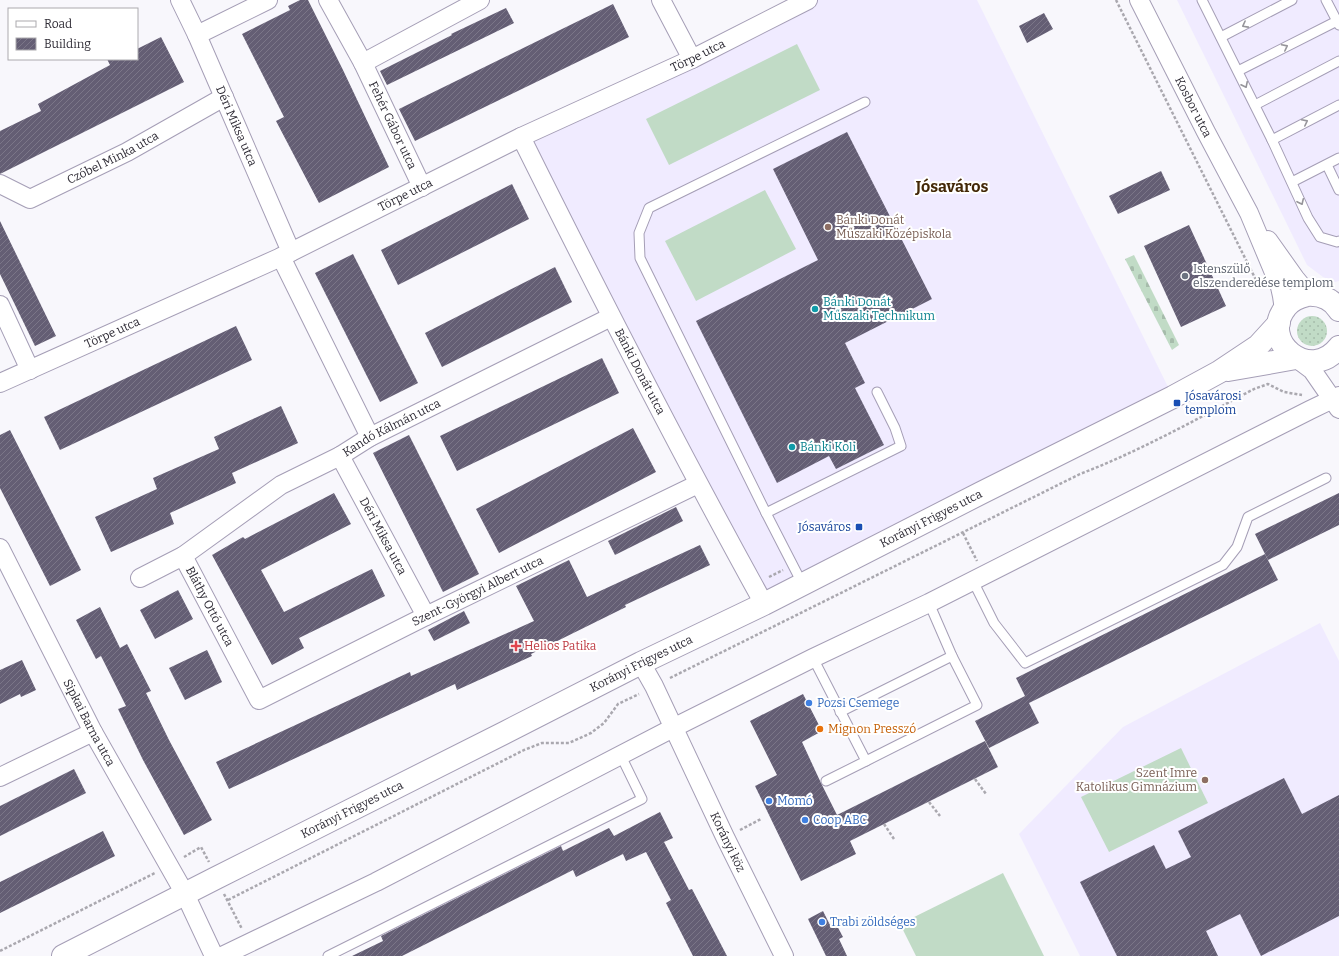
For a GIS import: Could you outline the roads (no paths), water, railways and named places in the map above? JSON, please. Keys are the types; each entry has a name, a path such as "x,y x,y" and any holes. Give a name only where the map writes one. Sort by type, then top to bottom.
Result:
{"street":[{"name":"Déri Miksa utca","path":"180,0 224,97 286,254 370,437"},
{"path":"197,35 268,0"},
{"name":"Fehér Gábor utca","path":"328,0 363,64 422,187"},
{"path":"363,64 480,0"},
{"path":"662,0 692,59"},
{"name":"Törpe utca","path":"0,383 286,254 522,137 692,59 808,0"},
{"name":"Kosbor utca","path":"1139,0 1249,213"},
{"name":"Czóbel Minka utca","path":"0,184 30,199 127,152 224,97"},
{"name":"Bánki Donát utca","path":"522,137 611,317 698,484 764,604"},
{"path":"1249,213 1295,278 1309,295 1318,295 1337,304"},
{"path":"222,956 376,882 673,728 813,658 929,603 1310,410 1337,401 1312,370 1288,352 1282,344 1279,334 1282,296 1280,287 1249,213"},
{"name":"Korányi Frigyes utca","path":"63,956 641,663 764,604 1173,397 1219,372 1258,346 1295,299 1309,295"},
{"path":"0,305 30,370"},
{"name":"Kandó Kálmán utca","path":"183,556 281,485 340,456 370,437 611,317"},
{"name":"Korányi Frigyes utca","path":"1219,372 1296,358 1305,361 1321,360 1328,357 1339,347"},
{"name":"Déri Miksa utca","path":"340,456 426,616"},
{"name":"Szent-Györgyi Albert utca","path":"259,700 426,616 698,484"},
{"name":"Sipkai Barna utca","path":"0,548 93,732 185,894 214,956"},
{"name":"Bláthy Ottó utca","path":"140,578 183,556 259,700"},
{"name":"Korányi köz","path":"641,663 654,686 725,837 784,956"},
{"path":"0,777 93,732"}],"lane":[{"path":"1221,37 1292,0"},
{"path":"1238,71 1338,23 1326,0"},
{"path":"1205,1 1308,218 1320,237 1337,242 1339,241"},
{"path":"1255,105 1339,61"},
{"path":"803,584 766,513 640,258 639,233 649,208 865,102"},
{"path":"1272,140 1339,105"},
{"path":"1292,182 1339,158"},
{"path":"1327,165 1339,190"},
{"path":"766,513 901,446 895,428 877,392"},
{"path":"978,578 994,623 1025,663 1223,565 1237,547 1248,517 1326,478"},
{"path":"826,782 977,705 952,656 929,603"},
{"path":"840,712 952,656"},
{"path":"813,658 866,761"},
{"path":"328,956 642,799 621,756"}],"place":[{"name":"Bánki Donát Műszaki Középiskola","path":"828,227"},
{"name":"Istenszülő elszenderedése templom","path":"1185,276"},
{"name":"Bánki Donát Műszaki Technikum","path":"815,309"},
{"name":"Jósavárosi templom","path":"1177,403"},
{"name":"Bánki Koli","path":"792,447"},
{"name":"Jósaváros","path":"859,527"},
{"name":"Helios Patika","path":"516,646"},
{"name":"Pozsi Csemege","path":"809,703"},
{"name":"Mignon Presszó","path":"820,729"},
{"name":"Szent Imre Katolikus Gimnázium","path":"1205,780"},
{"name":"Momó","path":"769,801"},
{"name":"Coop ABC","path":"805,820"},
{"name":"Trabi zöldséges","path":"822,922"}],"district":[{"name":"Jósaváros","path":"952,186"}]}
